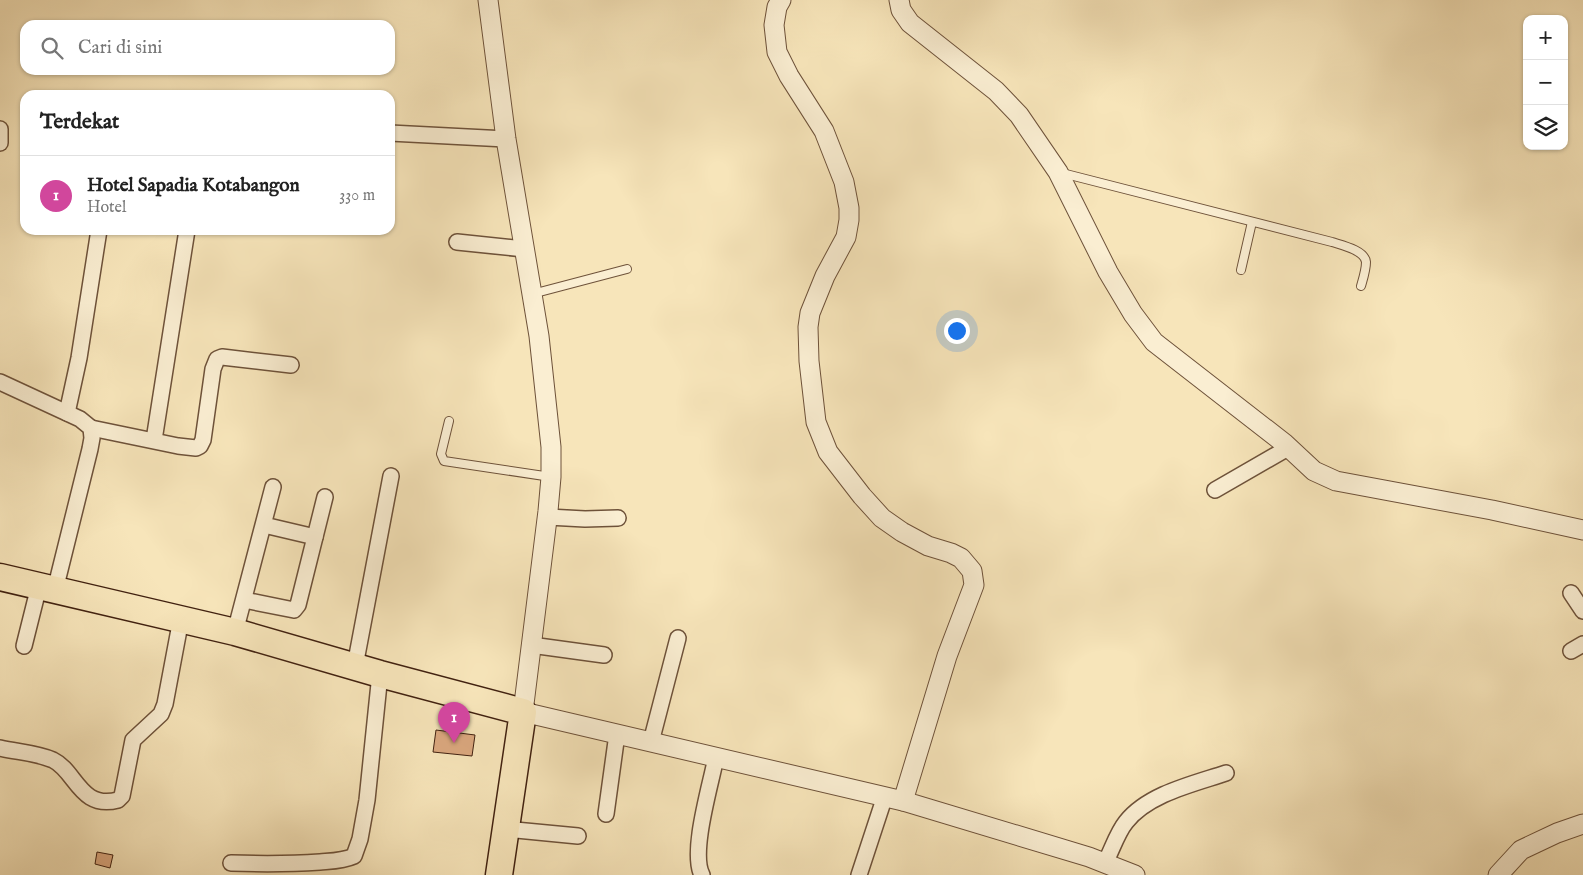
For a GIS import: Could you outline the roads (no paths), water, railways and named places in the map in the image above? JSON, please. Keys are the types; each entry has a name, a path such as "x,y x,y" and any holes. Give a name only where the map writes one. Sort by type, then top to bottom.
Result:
{"highway":[{"path":"0,577 235,632 380,674 523,712 499,875"}],"street":[{"path":"488,0 506,139 545,383 551,447 548,517 523,712 885,796 1006,831 1105,863 1135,875"},
{"path":"781,0 777,7 774,25 777,52 789,76 824,131 844,182 849,208 850,220 846,237 825,276 810,313 808,327 809,361 818,429 828,452 882,518 902,532 928,546 957,555 969,566 973,576 974,585 947,656 903,801"},
{"path":"899,0 901,10 910,23 996,91 1018,115 1058,172 1108,272 1144,330 1165,351 1314,470 1336,481 1492,510 1583,530"},
{"path":"0,129 0,143"},
{"path":"395,133 506,139"},
{"path":"67,413 79,358 98,235"},
{"path":"154,440 186,235"},
{"path":"457,242 524,249"},
{"path":"91,428 196,448 200,446 203,440 217,359 222,357 291,365"},
{"path":"0,382 86,422 93,433 90,449 47,588 24,646"},
{"path":"1215,490 1288,448"},
{"path":"355,666 391,476"},
{"path":"235,632 273,486"},
{"path":"244,600 294,610 298,605 325,497"},
{"path":"548,517 618,518"},
{"path":"264,525 315,537"},
{"path":"1572,593 1583,611"},
{"path":"0,748 55,761 86,794 105,801 118,800 123,792 133,740 161,714 181,619"},
{"path":"651,742 678,638"},
{"path":"531,645 604,655"},
{"path":"231,863 297,864 346,860 354,856 360,839 367,800 380,674"},
{"path":"606,814 617,734"},
{"path":"702,875 698,868 698,846 716,757"},
{"path":"1105,863 1125,824 1136,811 1149,802 1189,785 1226,774"},
{"path":"859,875 885,796"},
{"path":"1498,875 1522,850 1557,833 1583,824"},
{"path":"506,829 578,836"}],"lane":[{"path":"1058,172 1354,249 1363,256 1366,262 1361,286"},
{"path":"1241,270 1252,222"},
{"path":"532,294 627,269"},
{"path":"449,421 441,454 444,461 551,477"}],"place":[{"name":"Hotel Sapadia Kotabangon","path":"454,743"}]}
